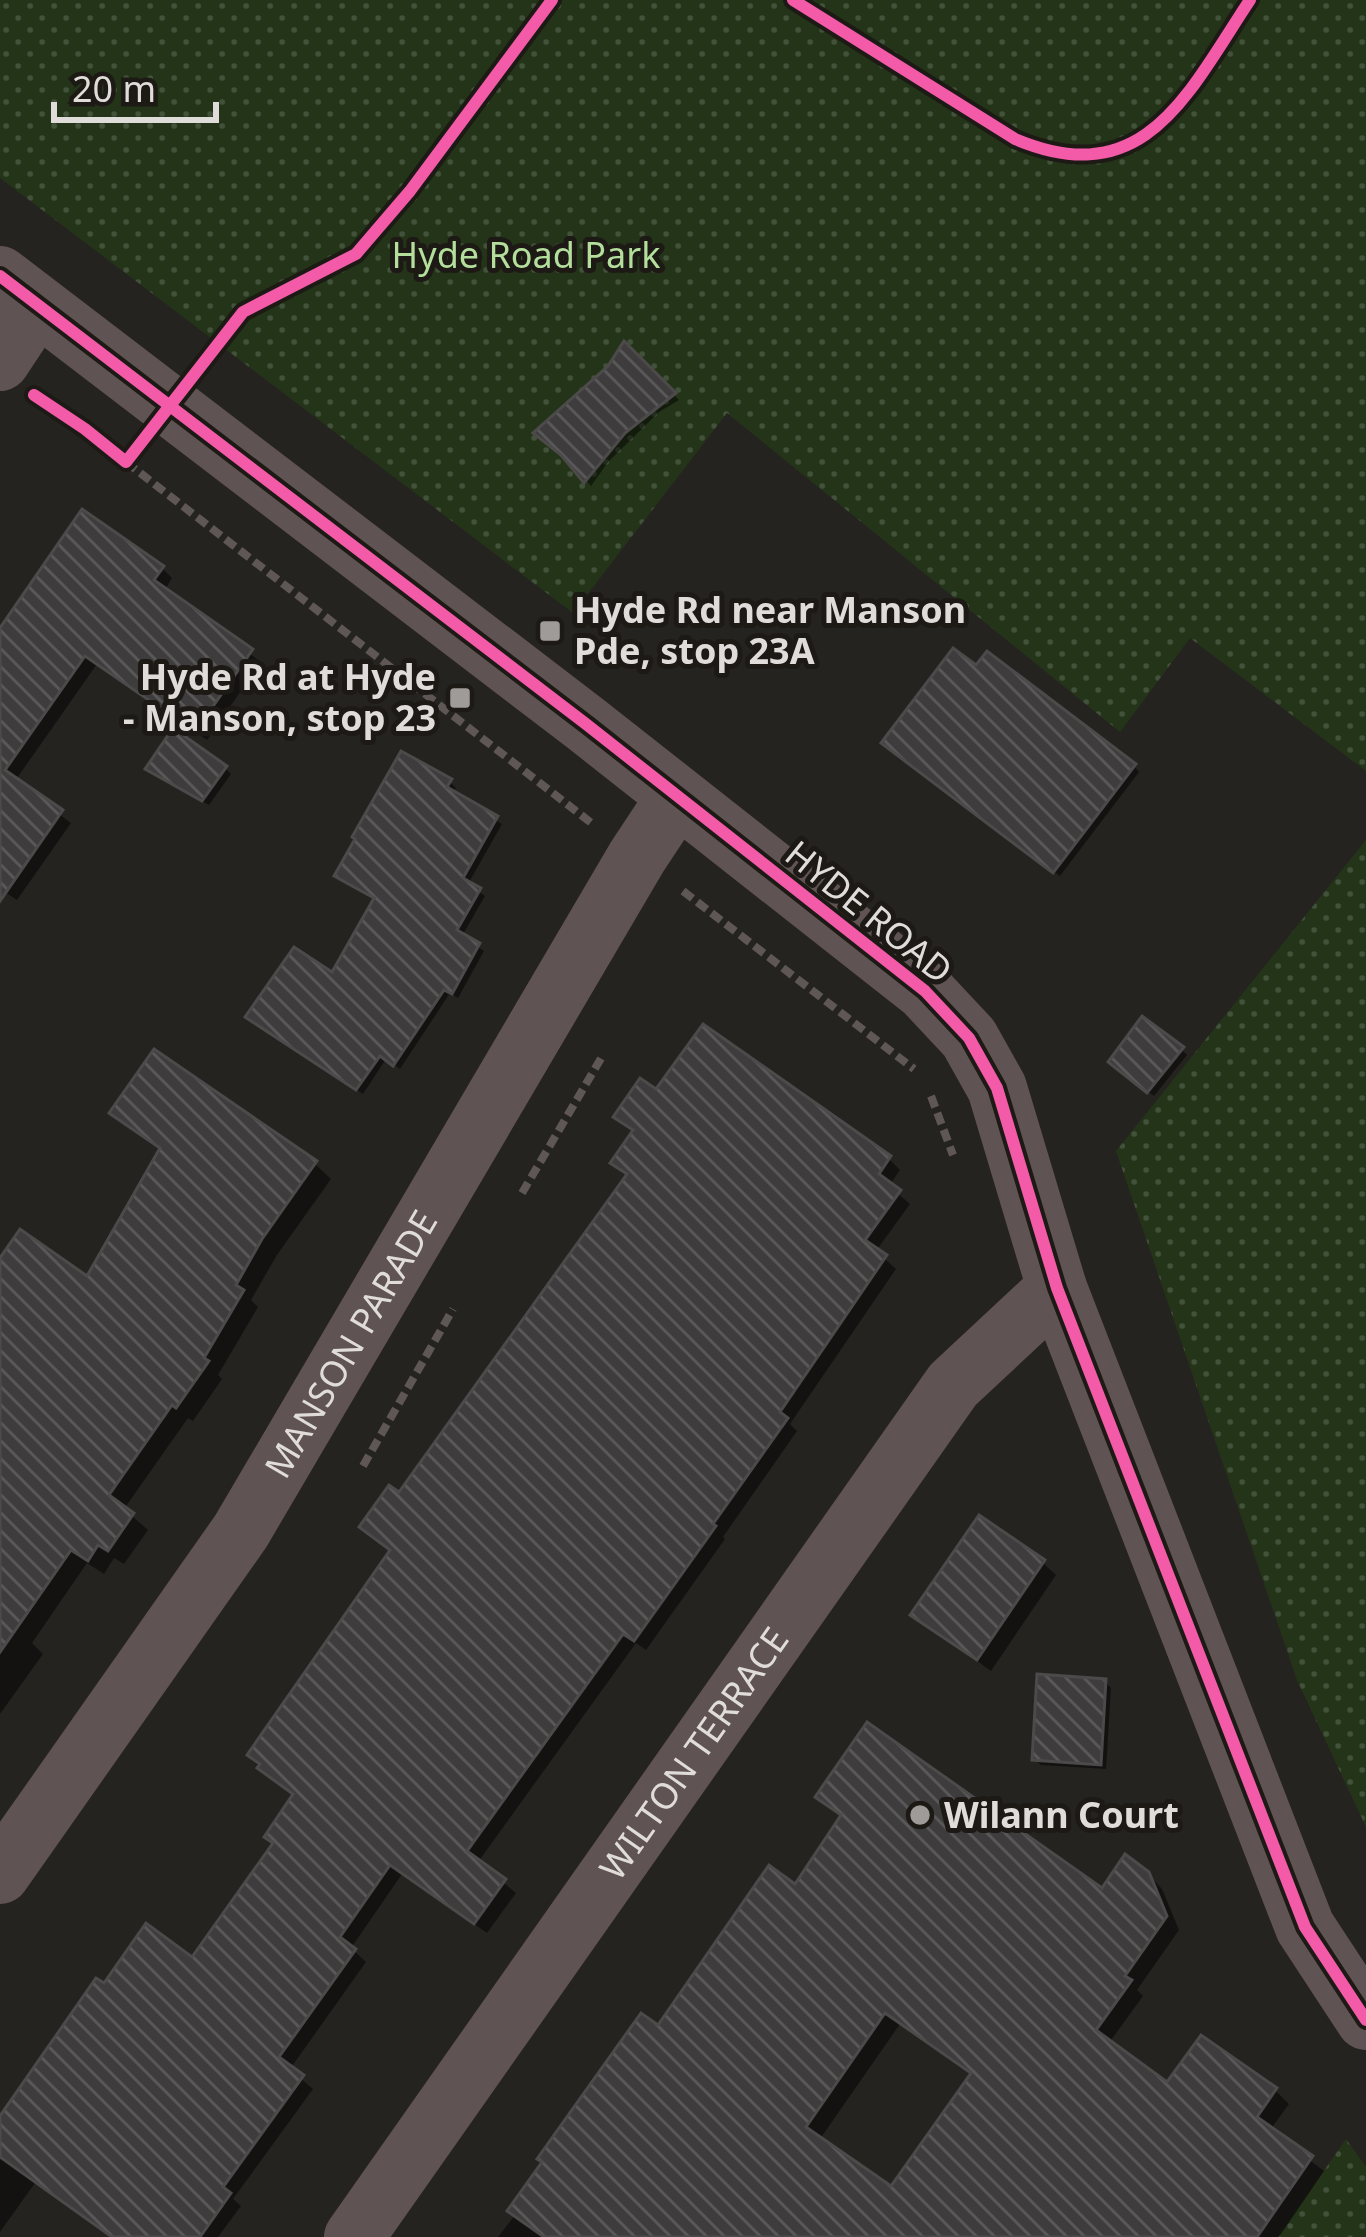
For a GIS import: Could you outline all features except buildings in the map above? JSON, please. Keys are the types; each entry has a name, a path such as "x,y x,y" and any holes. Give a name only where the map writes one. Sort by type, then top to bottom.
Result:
{"street":[{"path":"0,361 19,290"},
{"name":"HYDE ROAD","path":"19,290 586,724 925,991 969,1039 997,1088 1057,1288 1304,1927 1366,2020"},
{"name":"MANSON PARADE","path":"0,1874 241,1531 676,798"},
{"name":"WILTON TERRACE","path":"354,2237 953,1385 1057,1288"}],"path":[{"path":"125,462 169,404"},
{"path":"112,451 598,828"},
{"path":"682,891 920,1074"},
{"path":"522,1193 604,1055"},
{"path":"926,1086 954,1158"},
{"path":"363,1466 453,1309"}],"green space":[{"name":"Hyde Road Park","path":"0,0 1366,0 1366,771 1190,638 1120,732 727,413 573,613 0,178"},
{"path":"1366,840 1366,1827 1297,1680 1116,1151"},
{"path":"1346,2139 1366,2167 1366,2237 1278,2237"}],"cycle path":[{"path":"34,395 126,462 243,312 356,254 410,191 552,0"},
{"path":"793,0 1015,139 1060,153 1098,154 1130,144 1158,125 1183,99 1250,0"},
{"path":"0,276 586,724 925,991 969,1038 997,1088 1057,1288 1305,1927 1366,2020"}],"place":[{"name":"Hyde Rd near Manson Pde, stop 23A","path":"550,631"},
{"name":"Hyde Rd at Hyde - Manson, stop 23","path":"460,698"},
{"name":"Wilann Court","path":"920,1815"}]}
